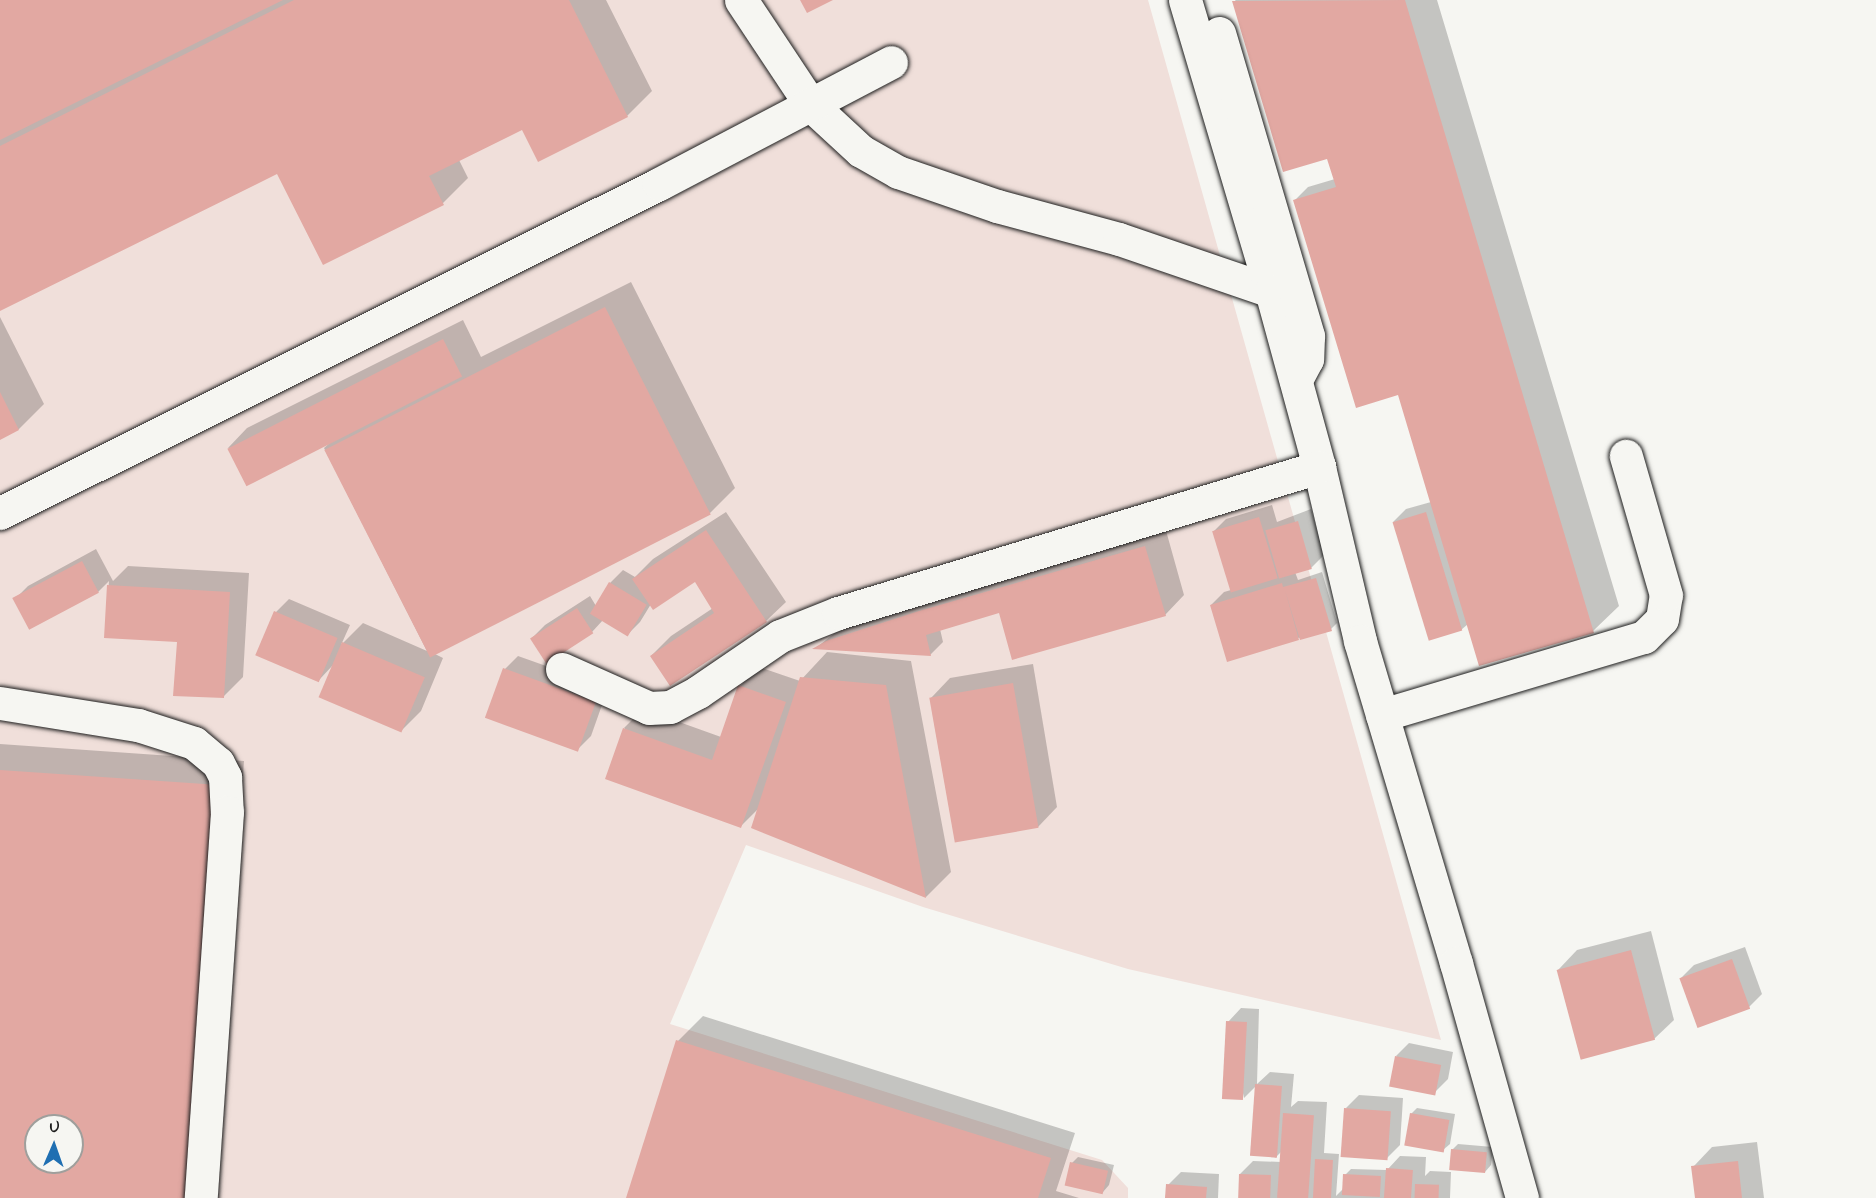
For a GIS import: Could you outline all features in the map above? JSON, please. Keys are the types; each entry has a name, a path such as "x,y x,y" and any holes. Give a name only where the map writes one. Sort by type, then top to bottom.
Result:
{"lane":[{"path":"741,0 810,104 861,151 898,172 997,206 1119,239 1271,291"},
{"path":"1185,0 1271,291 1319,467 1360,641 1456,963 1522,1198"},
{"path":"1209,0 1308,336 1307,359 1295,380"},
{"path":"0,513 659,184 891,62"},
{"path":"1382,715 1644,637 1662,619 1666,595 1626,456"},
{"path":"562,669 649,708 670,707 698,692 780,636 838,613 1319,467"},
{"path":"0,703 138,725 194,743 218,763 225,777 227,812 201,1198"}],"shaded area":[{"path":"0,0 1148,0 1441,1040 1128,969 923,907 746,845 670,1024 1102,1160 1128,1188 1128,1198 0,1198"}],"building":[{"path":"0,0 283,0 0,140"},
{"path":"294,0 569,0 628,117 538,162 522,130 429,176 444,205 323,265 277,174 0,311 0,146"},
{"path":"800,0 833,0 807,13"},
{"path":"1405,0 1594,633 1479,666 1398,395 1356,408 1293,200 1336,187 1327,159 1283,172 1232,1"},
{"path":"605,307 711,515 430,658 324,450"},
{"path":"443,339 462,376 246,486 227,449"},
{"path":"0,392 19,430 0,440"},
{"path":"1426,512 1462,631 1429,641 1393,522"},
{"path":"1259,517 1278,578 1231,593 1212,531"},
{"path":"1298,521 1312,569 1279,578 1265,530"},
{"path":"706,530 767,622 670,686 650,656 714,613 695,582 653,610 632,579"},
{"path":"1145,546 1166,616 1012,660 999,613 926,635 931,656 812,649 826,641 919,611"},
{"path":"82,561 99,593 29,630 12,598"},
{"path":"1316,578 1332,631 1300,640 1285,590 1299,640 1227,662 1210,605 1282,583 1283,587"},
{"path":"609,582 647,605 628,636 590,614"},
{"path":"107,585 230,592 224,698 173,696 177,642 104,638"},
{"path":"577,608 593,633 546,664 530,638"},
{"path":"274,611 338,638 319,682 255,655"},
{"path":"342,642 425,677 401,732 319,697"},
{"path":"503,668 596,702 578,752 485,718"},
{"path":"800,677 886,685 926,898 751,828"},
{"path":"1013,683 1039,828 955,843 929,698"},
{"path":"738,685 786,702 741,828 605,779 623,728 712,760"},
{"path":"0,770 219,785 190,1198 0,1198"},
{"path":"1631,950 1655,1040 1581,1060 1557,970"},
{"path":"1732,959 1750,1009 1698,1028 1679,978"},
{"path":"1226,1021 1247,1022 1243,1100 1222,1099"},
{"path":"676,1040 1051,1158 1038,1198 626,1198"},
{"path":"1395,1056 1441,1065 1435,1095 1389,1086"},
{"path":"1255,1084 1282,1086 1277,1158 1250,1156"},
{"path":"1344,1108 1391,1111 1387,1160 1341,1157"},
{"path":"1283,1113 1314,1115 1308,1198 1277,1198"},
{"path":"1410,1113 1449,1120 1444,1152 1404,1145"},
{"path":"1451,1149 1487,1152 1485,1173 1449,1170"},
{"path":"1315,1159 1333,1160 1331,1198 1313,1198"},
{"path":"1738,1161 1742,1198 1695,1198 1691,1166"},
{"path":"1070,1162 1108,1171 1103,1194 1065,1185"},
{"path":"1386,1168 1413,1170 1411,1198 1384,1198"},
{"path":"1239,1174 1271,1175 1270,1198 1238,1198"},
{"path":"1343,1174 1381,1176 1380,1197 1342,1195"},
{"path":"1166,1184 1207,1187 1206,1198 1165,1198"},
{"path":"1415,1184 1439,1185 1439,1198 1415,1198"}]}
